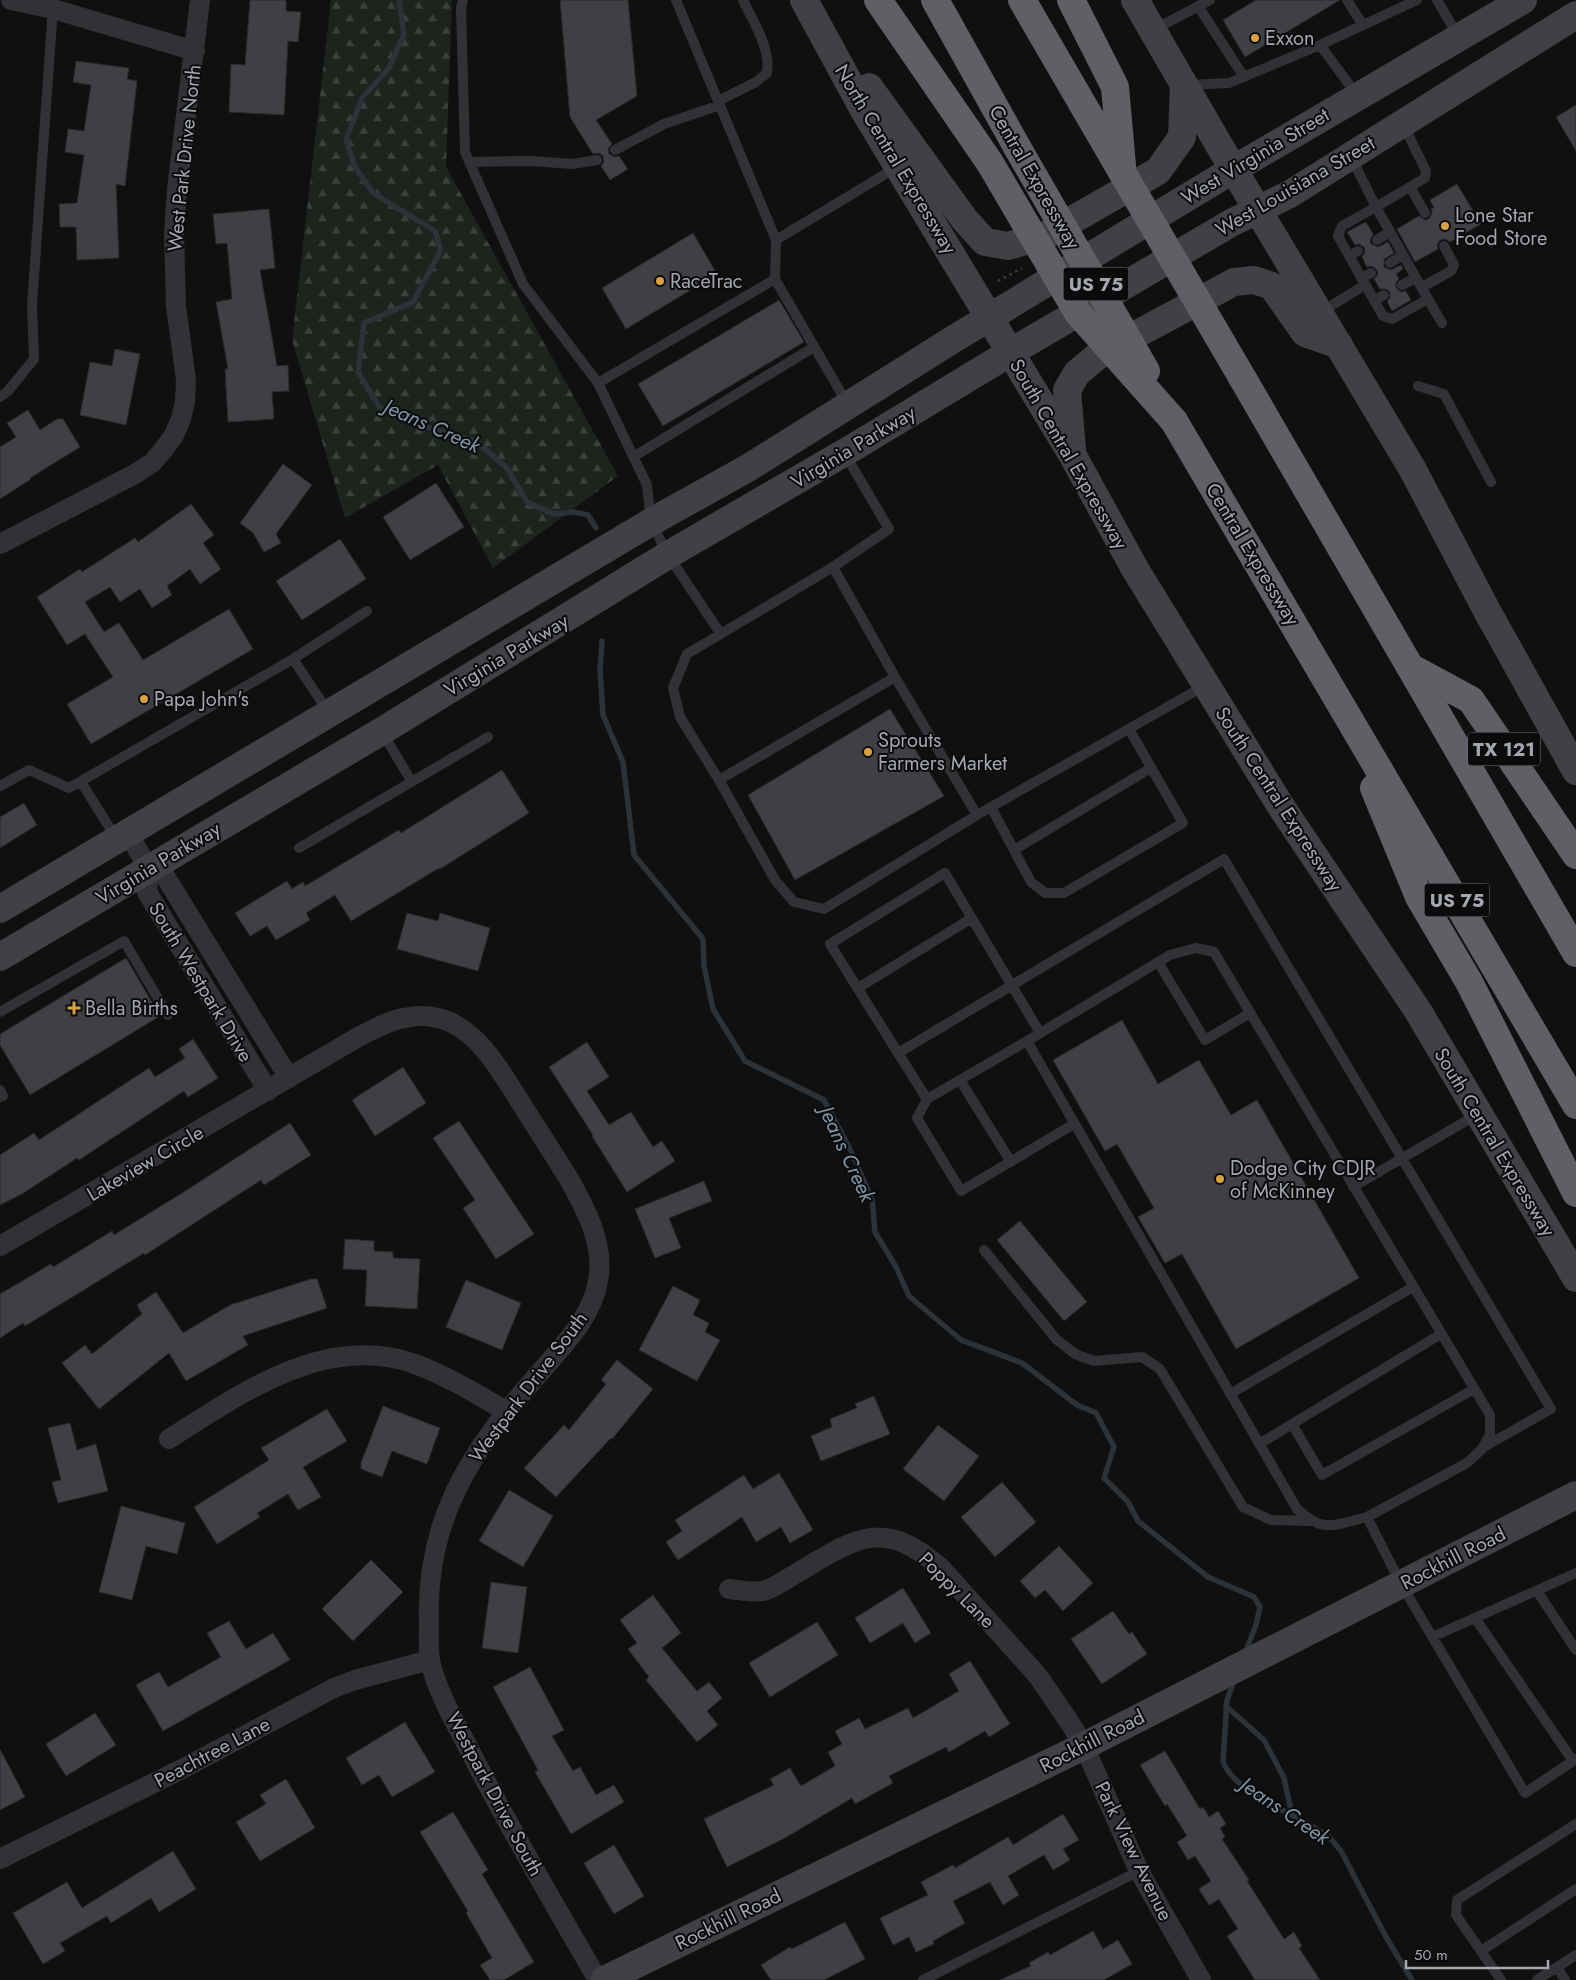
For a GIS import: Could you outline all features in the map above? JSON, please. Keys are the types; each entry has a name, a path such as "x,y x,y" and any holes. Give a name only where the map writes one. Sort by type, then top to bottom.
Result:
{"highway":[{"path":"878,0 990,163 1078,313 1174,421"},
{"name":"Central Expressway","path":"935,0 1174,421 1576,1105"},
{"path":"1022,0 1576,953"},
{"path":"1071,0 1115,87 1122,172"},
{"name":"TX 121","path":"1410,667 1471,700 1576,855"},
{"path":"1336,696 1419,897 1469,982 1576,1193"}],"main road":[{"path":"806,0 965,220 985,242 1008,246 1046,235 1158,171 1182,137 1184,85"},
{"name":"North Central Expressway","path":"806,0 856,96 990,317"},
{"path":"1135,0 1412,470 1486,609 1576,771"},
{"name":"West Virginia Street","path":"990,317 1234,169 1523,0"},
{"name":"West Louisiana Street","path":"1011,352 1231,223 1290,194 1576,15"},
{"path":"1073,456 1067,390 1077,374 1100,354 1234,282 1254,280 1272,286 1305,333 1339,345"},
{"name":"South Central Expressway","path":"990,317 1073,456 1134,569 1280,805 1418,1011 1576,1278"},
{"name":"Virginia Parkway","path":"5,902 122,836 650,522 748,468 990,317"},
{"name":"Virginia Parkway","path":"0,957 382,731 668,555 845,452 1011,352"},
{"name":"Rockhill Road","path":"604,1980 1084,1746 1576,1495"}],"street":[{"path":"11,0 53,5 195,51"},
{"name":"West Park Drive North","path":"0,544 133,475 152,463 174,435 181,418 185,402 186,380 176,306 174,234 177,189 200,0"},
{"name":"South Westpark Drive","path":"122,836 149,869 166,876 289,1078"},
{"name":"South Westpark Drive","path":"149,869 147,892 268,1091"},
{"name":"Westpark Drive South","path":"289,1078 360,1036 386,1023 410,1016 432,1017 453,1023 469,1033 492,1058 576,1192 596,1236 600,1258 598,1280 593,1300 568,1339 506,1411 470,1462 446,1510 429,1587 430,1660 443,1694 481,1772 598,1980"},
{"name":"Lakeview Circle","path":"0,1246 289,1078"},
{"path":"168,1439 255,1386 301,1366 344,1357 371,1355 413,1363 456,1382 506,1411"},
{"name":"Poppy Lane","path":"729,1589 752,1592 770,1589 836,1549 856,1541 882,1537 904,1542 915,1547 941,1568 1022,1657 1052,1695 1084,1746"},
{"name":"Peachtree Lane","path":"0,1859 182,1770 334,1688 355,1680 430,1660"},
{"name":"Park View Avenue","path":"1084,1746 1139,1871 1200,1980"}],"lane":[{"path":"463,0 461,8 465,152 469,162 523,284 598,383 647,485 650,522 668,555 720,633"},
{"path":"677,0 776,240 775,279 849,406"},
{"path":"615,150 664,124 719,103 756,82 767,73 769,63 765,47 743,0"},
{"path":"1152,30 1210,0"},
{"path":"1347,0 1363,25"},
{"path":"1184,85 1229,83 1320,46 1417,0"},
{"path":"1437,0 1459,36"},
{"path":"0,397 8,391 34,359 32,305 53,5"},
{"path":"1198,6 1244,76"},
{"path":"1320,46 1358,96"},
{"path":"1402,123 1426,171 1425,178 1342,226 1338,236 1353,253 1374,301 1383,316 1392,319 1428,299"},
{"path":"1350,156 1376,207 1442,323"},
{"path":"469,162 572,164 597,160"},
{"path":"776,240 898,166"},
{"path":"1410,187 1425,213"},
{"path":"1377,240 1390,232"},
{"path":"1422,287 1451,271 1454,265 1444,246"},
{"path":"1390,262 1403,255"},
{"path":"1402,285 1416,278"},
{"path":"598,383 775,279"},
{"path":"1320,313 1366,279"},
{"path":"1374,301 1384,296"},
{"path":"633,457 814,346"},
{"path":"1418,386 1444,394 1491,482"},
{"path":"845,452 889,529 834,567 687,654 673,688 680,717 719,780 775,880 794,902 824,909 976,815 1207,685"},
{"path":"834,567 895,677 976,815"},
{"path":"0,786 29,770 69,788 82,782 293,659 367,611"},
{"path":"293,659 329,713"},
{"path":"719,780 895,677"},
{"path":"991,807 1031,882 1045,893 1064,894 1182,823 1129,729"},
{"path":"382,731 412,782"},
{"path":"299,848 488,737"},
{"path":"1014,850 1151,768"},
{"path":"82,782 122,836"},
{"path":"898,1053 1224,859 1403,1157 1551,1409 1482,1449 1467,1463 1367,1517 1325,1527 1310,1521 1271,1520 1243,1507 1160,1369 1142,1357 1094,1361 1075,1354 1056,1339 984,1250"},
{"path":"927,1099 830,944 944,873 1040,1033"},
{"path":"858,988 972,918"},
{"path":"0,1012 124,941 168,1015"},
{"path":"1074,1124 961,1191 917,1118 927,1099 1170,955 1196,948 1214,952 1490,1415 1490,1434 1482,1449"},
{"path":"1158,962 1205,1040 1250,1013"},
{"path":"1027,1041 1297,1509 1310,1521"},
{"path":"960,1080 1011,1162"},
{"path":"0,1090 3,1096 0,1097"},
{"path":"1353,1187 1479,1113"},
{"path":"1230,1394 1413,1287"},
{"path":"1259,1444 1442,1334"},
{"path":"1292,1424 1322,1475 1474,1389"},
{"path":"1367,1517 1401,1584 1525,1793 1574,1760 1475,1618"},
{"path":"1432,1637 1576,1574"},
{"path":"1537,1591 1576,1650"},
{"path":"1501,1980 1456,1915 1458,1900 1576,1824"},
{"path":"923,1980 1139,1871"},
{"path":"1481,1951 1576,1889"},
{"path":"1537,1980 1576,1954"},
{"path":"1557,1967 1565,1980"}],"green space":[{"path":"331,0 452,0 446,167 618,476 493,568 438,465 345,518 292,340"}],"building":[{"path":"250,0 286,0 286,11 301,12 298,42 288,41 284,115 229,112 231,64 245,65"},
{"path":"560,0 628,0 637,96 596,120 612,144 608,149 609,154 614,157 619,156 628,169 610,180 601,166 604,162 603,156 599,153 593,154 570,117"},
{"name":"Exxon","path":"1256,0 1340,0 1245,57 1223,20"},
{"path":"76,61 129,68 127,79 137,81 125,186 116,184 119,258 77,260 76,227 60,227 59,204 77,203 84,155 65,152 68,129 84,131 91,85 73,82"},
{"path":"1576,105 1576,151 1556,117"},
{"path":"1457,184 1481,224 1450,242 1445,239 1440,240 1437,245 1438,249 1415,262 1397,229 1419,216 1425,220 1429,219 1432,213 1431,209 1434,208 1430,200"},
{"path":"269,209 275,268 260,270 277,366 288,365 289,391 272,392 274,419 228,422 225,369 228,369 216,302 232,299 227,243 216,244 213,214"},
{"path":"1366,222 1373,234 1370,240 1371,244 1378,247 1388,242 1394,253 1384,259 1384,267 1391,270 1401,265 1403,269 1396,274 1399,279 1396,282 1396,288 1401,292 1406,291 1411,300 1392,311 1387,301 1390,298 1390,292 1387,289 1380,289 1374,279 1378,274 1377,270 1372,266 1367,267 1362,257 1365,252 1364,247 1359,244 1355,245 1347,232"},
{"name":"RaceTrac","path":"693,233 717,274 626,329 602,288"},
{"name":"RaceTrac","path":"779,300 804,342 663,426 638,384"},
{"path":"115,349 140,354 126,425 80,415 90,362 112,366"},
{"path":"28,410 40,430 57,419 63,419 80,447 0,499 0,447 16,437 7,423"},
{"path":"283,464 312,485 276,534 281,543 264,552 253,533 240,523"},
{"path":"436,483 464,527 410,560 383,517"},
{"path":"191,504 214,535 203,543 221,569 200,584 190,569 167,586 172,595 152,608 140,589 120,602 110,587 85,602 104,632 119,623 143,660 229,609 253,649 91,744 67,704 113,677 85,634 67,645 37,597 80,569 82,572 135,538 138,542"},
{"path":"340,539 366,579 302,620 276,581"},
{"name":"Sprouts Farmers Market","path":"890,709 944,796 795,880 748,795"},
{"path":"502,770 529,813 440,869 351,921 335,895 306,913 310,920 276,940 267,926 250,936 235,913 287,881 292,889 303,882 305,886 399,830 401,833"},
{"path":"24,803 37,825 0,848 0,817"},
{"path":"407,913 438,921 440,913 490,928 478,971 397,949"},
{"path":"126,958 160,1016 30,1095 0,1045 0,1034"},
{"name":"Dodge City CDJR of McKinney","path":"1122,1020 1158,1084 1199,1060 1231,1115 1257,1100 1359,1278 1236,1349 1182,1254 1165,1263 1138,1217 1154,1208 1117,1144 1105,1151 1053,1060"},
{"path":"193,1039 218,1078 188,1097 184,1091 79,1160 77,1158 22,1194 0,1205 0,1155 34,1133 39,1140 149,1068 155,1077 185,1058 179,1049"},
{"path":"587,1042 609,1077 587,1091 609,1125 631,1112 653,1147 662,1141 675,1161 627,1192 549,1067"},
{"path":"403,1067 426,1103 375,1136 352,1100"},
{"path":"459,1121 534,1234 496,1259 463,1208 475,1200 433,1138"},
{"path":"290,1123 311,1155 264,1185 261,1180 145,1255 144,1253 25,1326 23,1323 0,1338 0,1294 51,1264 53,1267 112,1231 114,1235"},
{"path":"704,1181 712,1201 669,1218 681,1248 655,1258 635,1209"},
{"path":"1020,1221 1087,1302 1064,1321 997,1240"},
{"path":"345,1239 374,1241 374,1251 393,1252 393,1258 420,1259 417,1309 365,1306 367,1270 343,1269"},
{"path":"311,1279 317,1279 327,1308 243,1336 248,1345 186,1381 169,1353 99,1409 62,1363 85,1345 92,1354 142,1314 137,1305 156,1292 183,1333 230,1305"},
{"path":"466,1280 521,1303 502,1350 446,1327"},
{"path":"673,1286 700,1300 693,1315 709,1323 705,1332 720,1340 697,1381 639,1350"},
{"path":"617,1360 653,1389 612,1439 556,1497 524,1468 564,1425 569,1430 606,1384 601,1380"},
{"path":"874,1396 890,1434 821,1461 811,1436 832,1427 830,1419 857,1408 855,1404"},
{"path":"383,1406 440,1428 427,1464 392,1451 382,1477 361,1469 361,1463"},
{"path":"327,1409 347,1441 303,1467 321,1497 298,1510 288,1494 257,1513 260,1517 217,1544 194,1507 269,1460 261,1448"},
{"path":"70,1423 77,1450 96,1444 108,1491 58,1503 52,1482 61,1480 48,1428"},
{"path":"938,1425 979,1456 944,1501 903,1469"},
{"path":"779,1473 813,1530 790,1543 781,1527 756,1542 742,1517 678,1560 666,1542 682,1531 675,1520 744,1475 753,1489"},
{"path":"1002,1482 1036,1522 995,1557 961,1517"},
{"path":"509,1490 553,1516 523,1567 479,1541"},
{"path":"121,1506 185,1523 177,1554 146,1546 132,1600 99,1592"},
{"path":"1059,1546 1093,1583 1063,1611 1045,1590 1035,1598 1020,1581"},
{"path":"371,1560 403,1592 353,1641 322,1609"},
{"path":"491,1582 527,1587 518,1653 482,1648"},
{"path":"903,1588 931,1633 915,1643 903,1623 870,1643 855,1618"},
{"path":"653,1595 681,1633 662,1648 697,1691 709,1682 722,1698 707,1711 718,1725 697,1742 646,1680 649,1677 628,1649 637,1643 620,1620"},
{"path":"1113,1611 1129,1634 1132,1632 1147,1654 1102,1684 1071,1639"},
{"path":"229,1621 246,1649 273,1633 290,1660 163,1731 136,1685 159,1672 168,1687 221,1657 207,1633"},
{"path":"817,1622 838,1655 770,1697 749,1663"},
{"path":"970,1661 1010,1724 989,1737 985,1731 949,1752 946,1747 889,1776 893,1783 855,1804 852,1798 785,1838 727,1867 704,1819 774,1785 770,1779 790,1768 801,1786 835,1766 828,1752 842,1744 835,1731 859,1718 865,1729 908,1708 913,1718 959,1691 949,1674"},
{"path":"530,1667 564,1730 552,1736 573,1771 580,1767 596,1795 614,1785 624,1802 571,1834 535,1772 538,1770 493,1687"},
{"path":"95,1713 116,1745 66,1776 46,1744"},
{"path":"405,1722 435,1772 392,1797 379,1775 362,1785 346,1758"},
{"path":"0,1749 25,1797 0,1810"},
{"path":"1165,1751 1200,1809 1203,1807 1209,1817 1218,1811 1226,1824 1220,1828 1225,1837 1222,1839 1249,1880 1247,1881 1284,1939 1294,1932 1302,1946 1299,1948 1320,1980 1255,1980 1227,1936 1238,1929 1219,1899 1209,1905 1199,1889 1211,1881 1195,1856 1188,1860 1177,1842 1187,1836 1167,1804 1165,1806 1140,1765"},
{"path":"286,1779 315,1828 260,1861 236,1822 266,1804 260,1795"},
{"path":"453,1812 488,1870 482,1874 534,1962 504,1980 490,1980 480,1965 492,1958 466,1913 468,1911 420,1832"},
{"path":"1063,1814 1079,1840 1063,1849 1070,1860 1053,1870 1044,1855 1008,1876 1019,1895 1003,1905 990,1882 953,1901 965,1923 933,1941 934,1944 916,1952 909,1937 893,1945 880,1918 928,1895 921,1882 953,1865 955,1868 1008,1837 1013,1845"},
{"path":"614,1845 644,1896 614,1914 584,1863"},
{"path":"173,1851 196,1889 159,1912 151,1898 111,1923 107,1916 60,1943 65,1951 43,1964 13,1913 67,1882 82,1908"},
{"path":"845,1922 865,1959 824,1980 771,1980 761,1965 790,1947 792,1949"},
{"path":"1093,1931 1103,1949 1118,1940 1132,1964 1104,1980 1000,1980 1031,1966 1029,1963 1048,1952 1050,1955"}],"waterway":[{"name":"Jeans Creek","path":"399,0 404,34 389,68 362,98 346,140 355,167 373,193 435,231 441,250 413,302 364,323 358,372 380,408 433,429 477,442 507,468 527,502 554,514 574,512 588,515 596,528"},
{"name":"Jeans Creek","path":"602,641 600,671 603,715 623,762 634,855 703,939 704,966 713,1009 745,1061 824,1100 850,1149 872,1199 875,1232 896,1267 909,1296 961,1340 1022,1363 1077,1405 1096,1413 1114,1447 1104,1478 1128,1502 1138,1521 1208,1577 1254,1597 1260,1607 1256,1625 1245,1653"},
{"name":"Jeans Creek","path":"1234,1681 1227,1700 1223,1761 1229,1773 1254,1794 1319,1830 1332,1840 1341,1851 1386,1937 1412,1980"},
{"path":"1226,1706 1264,1740 1284,1778 1292,1815"}],"place":[{"name":"Exxon","path":"1255,38"},
{"name":"Lone Star Food Store","path":"1445,226"},
{"name":"RaceTrac","path":"660,281"},
{"name":"Papa John's","path":"144,699"},
{"name":"Sprouts Farmers Market","path":"868,752"},
{"name":"Bella Births","path":"74,1008"},
{"name":"Dodge City CDJR of McKinney","path":"1220,1179"}]}
